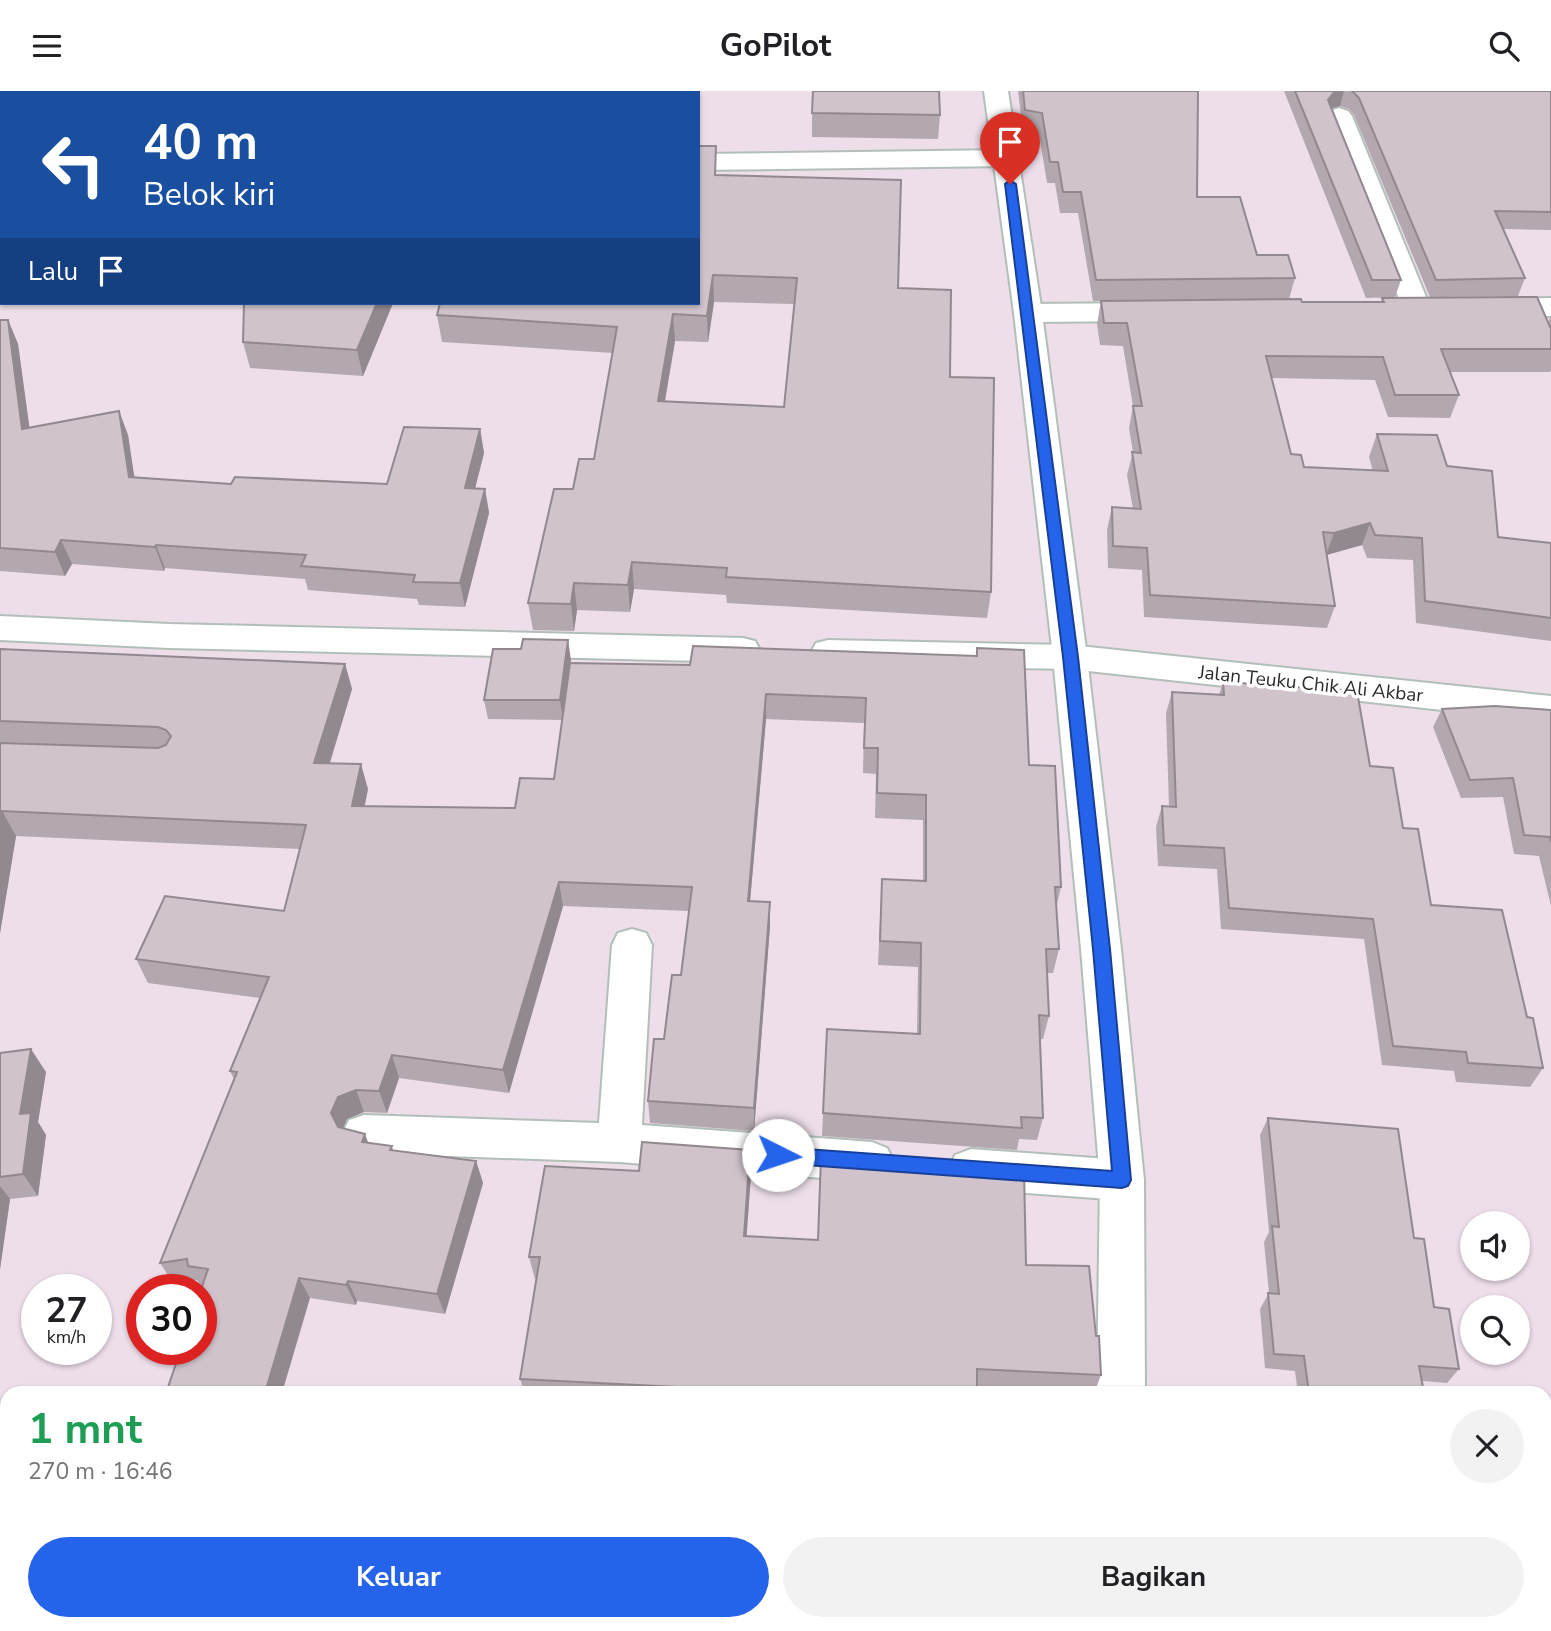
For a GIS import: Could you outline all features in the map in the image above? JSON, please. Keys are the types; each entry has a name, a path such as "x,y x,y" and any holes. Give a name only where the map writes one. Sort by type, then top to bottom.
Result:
{"street":[{"path":"996,91 1028,313 1070,657 1101,949 1122,1180 1121,1386"},
{"path":"1339,116 1427,309 1551,307"},
{"path":"700,162 1007,158"},
{"path":"1028,313 1181,311"},
{"name":"Jalan Teuku Chik Ali Akbar","path":"0,628 169,636 1070,657 1551,709"},
{"path":"619,1143 632,945"},
{"path":"364,1134 619,1143 1122,1180"}],"building":[{"path":"813,91 939,91 940,115 812,113"},
{"path":"1023,91 1198,91 1197,197 1240,197 1257,255 1288,255 1295,278 1096,280 1081,192 1063,192 1058,162 1050,162 1042,113 1025,110"},
{"path":"1295,91 1335,91 1328,100 1401,280 1372,280"},
{"path":"1352,91 1551,91 1551,212 1495,211 1525,278 1436,280 1359,98"},
{"path":"700,146 716,146 715,175 901,180 898,288 951,290 950,377 994,378 991,592 726,577 727,568 632,562 628,585 574,583 571,604 528,603 554,489 573,489 579,459 594,459 617,327 437,315 440,305 700,305","holes":["713,275 797,278 784,407 658,401 673,314 707,316"]},
{"path":"1537,297 1551,329 1551,349 1441,349 1459,395 1395,395 1383,357 1266,356 1291,454 1301,455 1304,467 1388,471 1377,434 1437,435 1447,466 1492,471 1498,537 1551,543 1551,618 1425,601 1422,538 1375,535 1370,523 1334,533 1323,532 1335,606 1150,595 1147,548 1113,546 1112,507 1141,509 1132,452 1141,453 1133,406 1142,406 1127,323 1104,323 1101,301 1301,299 1302,302 1384,302 1382,298"},
{"path":"244,305 376,305 357,350 243,342"},
{"path":"0,320 8,320 22,429 119,411 129,477 231,484 235,477 387,484 404,427 480,429 465,488 485,489 460,583 413,582 415,575 301,566 306,555 61,540 55,552 0,548"},
{"path":"523,639 568,640 560,700 484,700 493,649 521,649"},
{"path":"693,646 977,656 977,648 1024,650 1029,765 1055,766 1061,887 1055,887 1059,949 1046,949 1049,1016 1039,1015 1043,1118 1021,1117 1022,1128 823,1113 827,1029 920,1034 921,943 880,941 882,879 926,881 926,795 877,793 878,748 864,748 866,698 766,694 748,901 770,902 754,1108 648,1101 654,1039 664,1039 672,975 681,975 692,887 559,882 503,1070 392,1055 379,1091 356,1090 338,1097 331,1113 338,1127 365,1134 362,1142 392,1146 390,1150 476,1161 437,1294 348,1281 346,1285 299,1278 267,1386 168,1386 176,1365 217,1365 217,1274 206,1274 208,1269 188,1266 187,1259 160,1263 237,1072 230,1071 269,977 136,959 165,896 284,911 306,825 2,811 0,825 0,743 158,748 166,745 171,736 158,727 0,721 0,649 345,664 314,763 361,764 352,806 515,808 520,778 554,779 570,663 690,665"},
{"path":"1223,682 1357,691 1370,766 1393,768 1403,828 1418,829 1431,905 1502,910 1527,1017 1533,1018 1543,1068 1468,1063 1466,1052 1393,1046 1373,919 1229,908 1224,848 1164,845 1162,806 1176,807 1172,692 1224,695"},
{"path":"1495,706 1551,710 1551,842 1550,837 1524,835 1513,778 1470,780 1442,709"},
{"path":"31,1049 20,1114 31,1113 23,1174 0,1177 0,1053"},
{"path":"1268,1118 1398,1129 1414,1238 1424,1239 1434,1307 1449,1309 1459,1369 1419,1366 1423,1386 1308,1386 1304,1356 1274,1354 1268,1293 1279,1294 1272,1226 1279,1227"},
{"path":"642,1142 750,1150 744,1236 818,1240 821,1156 1024,1171 1026,1265 1089,1266 1096,1336 1099,1336 1101,1375 977,1369 977,1386 656,1386 520,1379 540,1257 529,1257 545,1166 639,1171"}],"route":[{"path":"778,1155 1122,1180 1070,657 1010,184"}]}
